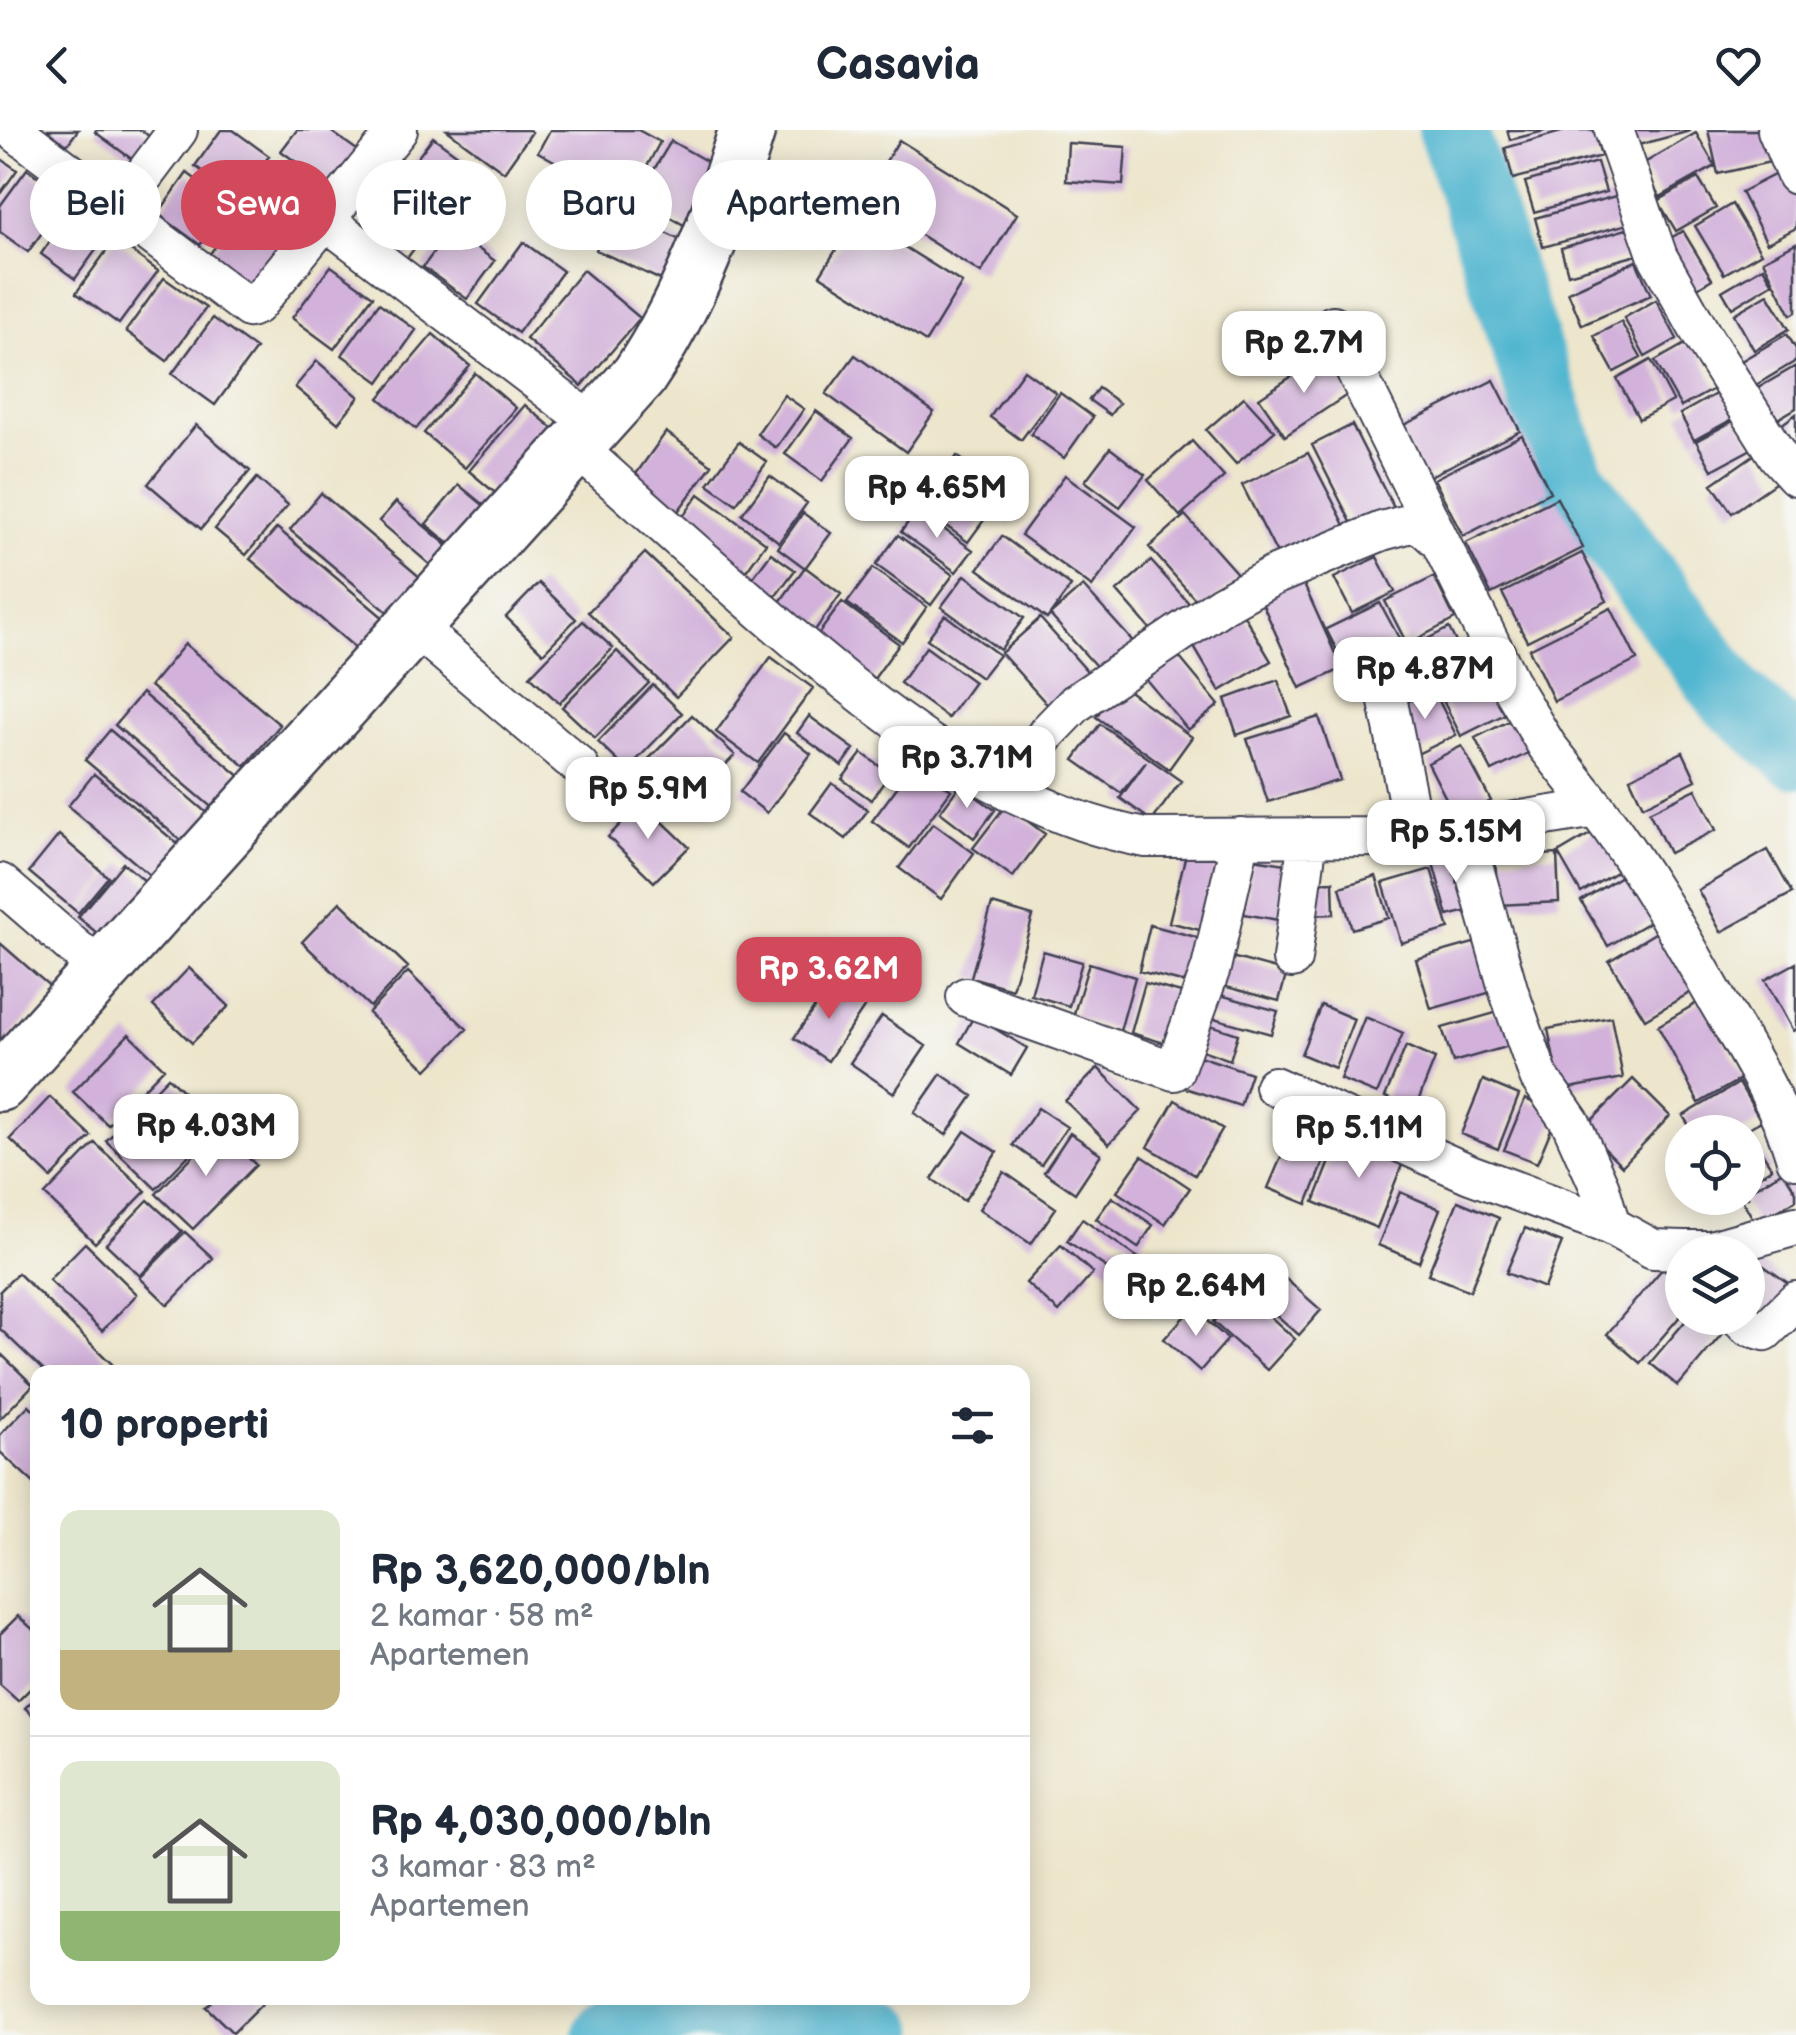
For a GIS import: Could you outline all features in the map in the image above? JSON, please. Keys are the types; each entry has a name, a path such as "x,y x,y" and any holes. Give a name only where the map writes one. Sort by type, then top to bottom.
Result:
{"highway":[{"path":"0,1083 639,376 675,317 726,194 747,130"}],"street":[{"path":"13,130 51,160"},
{"path":"156,160 178,130"},
{"path":"336,206 398,130"},
{"path":"1614,130 1658,257 1703,337 1778,456 1796,476"},
{"path":"1777,130 1796,175"},
{"path":"336,229 586,437 845,683 1007,791 1110,832 1146,838 1414,836 1596,808"},
{"path":"161,244 249,308 256,305 301,250"},
{"path":"1333,325 1514,691 1546,746 1630,853 1661,901 1770,1092 1796,1159"},
{"path":"1007,791 1048,732 1076,703 1223,604 1319,555 1406,524 1424,528 1437,539"},
{"path":"415,626 579,766"},
{"path":"1383,677 1414,836"},
{"path":"1463,830 1509,992 1540,1078 1571,1122 1600,1188 1611,1226"},
{"path":"966,997 1174,1071 1211,968 1242,837"},
{"path":"1292,959 1308,837"},
{"path":"0,883 102,971"},
{"path":"1274,1086 1470,1174 1611,1226 1653,1250 1665,1250"},
{"path":"1764,1235 1796,1226"},
{"path":"1765,1331 1796,1301"}],"building":[{"path":"46,130 78,130 67,145"},
{"path":"141,130 150,137 133,160 95,132"},
{"path":"221,130 233,130 269,156 266,160 199,160"},
{"path":"297,130 329,130 364,155 356,160 356,166 337,192 336,160 293,160 281,151"},
{"path":"447,130 532,132 506,169 506,160 488,160"},
{"path":"550,130 638,130 660,142 650,160 552,160 538,152"},
{"path":"1507,130 1543,130 1544,131 1510,140"},
{"path":"1568,130 1594,130 1601,156 1513,179 1505,148"},
{"path":"1619,130 1690,130 1690,131 1624,149"},
{"path":"1708,130 1776,130 1783,159 1718,174"},
{"path":"1696,133 1715,166 1660,197 1641,165"},
{"path":"433,137 465,160 416,160"},
{"path":"899,140 931,160 887,160"},
{"path":"671,141 704,160 692,160 692,230 672,218 672,160 660,160"},
{"path":"1068,143 1126,147 1123,185 1066,181"},
{"path":"0,158 17,170 0,194"},
{"path":"1597,162 1606,192 1534,212 1525,182"},
{"path":"936,163 1017,214 981,273 936,245"},
{"path":"27,169 30,171 28,252 0,232 0,206"},
{"path":"1782,171 1796,197 1796,228 1767,243 1741,192"},
{"path":"1698,178 1716,208 1676,231 1658,201"},
{"path":"181,181 181,231 161,216 161,210"},
{"path":"1623,194 1632,223 1543,247 1535,218"},
{"path":"1732,204 1761,253 1724,274 1695,226"},
{"path":"1630,228 1637,255 1568,274 1561,248"},
{"path":"1683,231 1712,279 1689,293 1660,244"},
{"path":"672,236 684,242 665,282 596,250 672,250"},
{"path":"523,242 526,250 534,250 563,271 518,333 478,304"},
{"path":"1796,243 1796,312 1791,315 1763,260"},
{"path":"44,250 96,250 75,279 41,254"},
{"path":"107,250 130,250 158,271 119,324 76,293"},
{"path":"213,250 288,250 258,291 209,255"},
{"path":"390,250 413,250 405,261"},
{"path":"436,250 480,250 495,261 467,299 423,267"},
{"path":"836,250 910,250 962,283 926,342 820,275"},
{"path":"1636,261 1651,295 1582,325 1568,292"},
{"path":"331,266 373,296 334,349 292,318"},
{"path":"1763,267 1773,283 1732,308 1722,291"},
{"path":"583,270 640,318 582,386 526,339"},
{"path":"164,278 206,308 167,361 126,331"},
{"path":"1768,294 1789,329 1754,350 1734,314"},
{"path":"1656,300 1677,339 1645,357 1624,318"},
{"path":"379,303 416,330 379,382 342,355"},
{"path":"213,318 256,349 215,405 172,374"},
{"path":"1621,322 1641,358 1614,372 1594,336"},
{"path":"433,334 470,366 416,429 379,398"},
{"path":"1787,334 1796,349 1796,361 1746,391 1731,367"},
{"path":"1692,340 1717,387 1681,407 1655,361"},
{"path":"855,355 934,412 906,452 826,394"},
{"path":"1324,355 1350,393 1285,436 1259,398"},
{"path":"1651,360 1673,401 1639,419 1617,379"},
{"path":"317,361 359,397 338,423 295,387"},
{"path":"1796,366 1796,408 1764,427 1746,395"},
{"path":"1024,370 1056,393 1021,440 990,417"},
{"path":"475,373 516,408 465,468 424,433"},
{"path":"1494,380 1520,431 1424,479 1398,428"},
{"path":"1098,388 1119,403 1110,415 1089,400"},
{"path":"1723,390 1738,416 1694,440 1680,414"},
{"path":"1060,393 1093,417 1064,458 1031,434"},
{"path":"784,395 804,409 776,448 757,434"},
{"path":"1244,397 1275,431 1236,464 1206,430"},
{"path":"525,405 568,441 512,507 469,471"},
{"path":"816,411 853,438 822,481 785,454"},
{"path":"1796,414 1796,462 1774,430"},
{"path":"1739,418 1755,447 1712,470 1696,441"},
{"path":"196,425 250,471 201,529 148,484"},
{"path":"1352,425 1394,508 1354,528 1312,445"},
{"path":"666,432 712,465 676,514 631,481"},
{"path":"1522,435 1550,492 1463,536 1434,479"},
{"path":"1192,441 1224,477 1180,516 1148,480"},
{"path":"739,442 767,462 736,504 708,484"},
{"path":"1110,448 1145,475 1120,507 1085,481"},
{"path":"1758,452 1778,481 1732,513 1712,484"},
{"path":"1308,453 1345,525 1279,558 1242,485"},
{"path":"957,456 1005,491 968,542 920,507"},
{"path":"1065,475 1136,527 1092,587 1021,535"},
{"path":"770,476 807,503 779,542 742,514"},
{"path":"257,478 288,505 246,555 215,529"},
{"path":"459,485 499,518 466,558 426,524"},
{"path":"321,493 422,579 391,615 290,530"},
{"path":"699,494 766,543 744,574 677,525"},
{"path":"1557,498 1583,548 1491,594 1466,543"},
{"path":"396,502 467,562 450,582 379,521"},
{"path":"917,510 973,550 956,572 901,532"},
{"path":"803,513 831,533 805,568 778,548"},
{"path":"1185,515 1240,577 1204,609 1149,547"},
{"path":"277,528 386,620 359,651 250,559"},
{"path":"898,535 953,575 931,605 876,565"},
{"path":"1002,536 1071,586 1047,619 978,569"},
{"path":"645,553 734,637 676,697 588,612"},
{"path":"771,553 795,570 769,605 745,588"},
{"path":"1582,553 1607,601 1527,641 1502,593"},
{"path":"1377,557 1395,592 1352,613 1334,578"},
{"path":"1151,561 1195,610 1160,640 1117,591"},
{"path":"805,567 841,594 808,640 772,613"},
{"path":"873,568 927,607 902,642 847,603"},
{"path":"965,575 1024,618 1000,650 941,607"},
{"path":"1434,577 1455,619 1407,644 1385,601"},
{"path":"1301,578 1342,669 1300,688 1259,596"},
{"path":"539,583 576,619 543,653 506,617"},
{"path":"1083,586 1137,646 1104,675 1050,615"},
{"path":"842,602 899,644 866,690 808,648"},
{"path":"1380,603 1399,638 1345,666 1326,629"},
{"path":"1611,608 1637,660 1554,701 1529,649"},
{"path":"1242,612 1271,661 1220,691 1191,642"},
{"path":"945,615 999,655 981,678 927,639"},
{"path":"1040,618 1094,679 1055,713 1001,653"},
{"path":"583,621 613,648 559,703 530,676"},
{"path":"1449,628 1467,665 1401,698 1383,662"},
{"path":"185,644 280,725 245,766 150,686"},
{"path":"926,647 974,682 948,718 900,683"},
{"path":"617,651 649,683 595,738 562,707"},
{"path":"1175,652 1219,705 1188,730 1144,677"},
{"path":"771,657 813,688 758,763 716,732"},
{"path":"1494,673 1513,710 1461,736 1442,698"},
{"path":"1278,680 1291,716 1237,735 1225,699"},
{"path":"1119,684 1192,737 1169,769 1096,717"},
{"path":"653,685 682,713 627,770 598,742"},
{"path":"1433,689 1456,735 1417,754 1395,708"},
{"path":"142,693 243,779 216,811 115,725"},
{"path":"692,715 735,755 680,812 637,771"},
{"path":"809,716 854,749 842,766 797,733"},
{"path":"1319,717 1340,780 1268,802 1247,739"},
{"path":"1513,719 1530,752 1492,771 1475,738"},
{"path":"1100,724 1181,781 1152,821 1120,798 1146,762 1121,793 1074,760"},
{"path":"110,730 215,820 190,848 85,760"},
{"path":"784,733 811,754 767,813 740,792"},
{"path":"1462,746 1491,801 1456,818 1428,763"},
{"path":"1683,752 1696,780 1643,806 1630,778"},
{"path":"862,753 890,774 871,800 842,779"},
{"path":"915,763 951,790 909,848 872,821"},
{"path":"94,774 192,856 165,888 68,806"},
{"path":"832,783 868,810 846,839 810,813"},
{"path":"960,785 995,810 974,838 940,812"},
{"path":"1696,789 1716,830 1669,853 1649,812"},
{"path":"642,802 689,847 654,882 608,837"},
{"path":"1006,805 1045,834 1013,877 973,848"},
{"path":"933,823 974,853 941,899 899,868"},
{"path":"1602,827 1626,866 1581,893 1558,853"},
{"path":"59,835 108,877 78,913 29,872"},
{"path":"1187,850 1229,860 1211,933 1169,922"},
{"path":"1768,850 1792,893 1721,932 1698,890"},
{"path":"1463,854 1479,908 1448,916 1433,863"},
{"path":"1557,854 1559,902 1498,905 1495,858"},
{"path":"1253,859 1293,865 1284,921 1244,914"},
{"path":"123,863 157,891 111,945 78,917"},
{"path":"1431,869 1449,929 1401,943 1383,883"},
{"path":"1626,873 1654,919 1608,946 1581,901"},
{"path":"1376,876 1389,918 1352,929 1340,887"},
{"path":"1333,881 1334,914 1311,915 1310,882"},
{"path":"340,902 408,967 370,1007 302,942"},
{"path":"992,904 1033,916 1012,989 971,977"},
{"path":"1150,925 1207,940 1197,986 1139,971"},
{"path":"1660,930 1696,989 1645,1019 1609,961"},
{"path":"1484,940 1499,990 1431,1009 1416,959"},
{"path":"0,943 53,989 0,1049"},
{"path":"1043,951 1082,962 1069,1006 1031,995"},
{"path":"1224,955 1287,972 1279,1001 1215,984"},
{"path":"1089,963 1135,977 1120,1031 1073,1017"},
{"path":"1796,963 1796,1029 1793,1031 1765,980"},
{"path":"189,968 229,1006 192,1043 153,1006"},
{"path":"408,972 467,1029 427,1070 368,1013"},
{"path":"831,983 865,1006 828,1061 794,1038"},
{"path":"1145,983 1185,994 1171,1045 1131,1033"},
{"path":"1213,993 1278,1011 1271,1034 1206,1016"},
{"path":"1702,1000 1744,1077 1699,1103 1658,1026"},
{"path":"1321,1005 1354,1019 1335,1068 1301,1054"},
{"path":"1509,1009 1520,1043 1453,1062 1442,1028"},
{"path":"882,1016 926,1046 894,1093 850,1063"},
{"path":"974,1016 1027,1048 1011,1075 959,1043"},
{"path":"1365,1017 1403,1033 1377,1094 1340,1079"},
{"path":"1611,1017 1623,1078 1560,1090 1548,1029"},
{"path":"1204,1023 1238,1034 1230,1060 1196,1048"},
{"path":"129,1034 164,1068 108,1125 73,1092"},
{"path":"1406,1046 1435,1059 1415,1109 1385,1097"},
{"path":"1196,1055 1251,1073 1240,1106 1185,1088"},
{"path":"1098,1068 1141,1111 1109,1144 1065,1101"},
{"path":"941,1074 973,1096 946,1135 914,1113"},
{"path":"168,1077 218,1125 156,1189 106,1141"},
{"path":"1633,1079 1669,1115 1622,1166 1584,1128"},
{"path":"1483,1080 1519,1095 1498,1149 1461,1134"},
{"path":"1739,1083 1758,1115 1685,1115"},
{"path":"50,1097 91,1136 51,1178 10,1139"},
{"path":"1525,1099 1558,1113 1537,1163 1504,1150"},
{"path":"1175,1100 1223,1129 1195,1175 1148,1147"},
{"path":"1038,1108 1067,1127 1041,1165 1013,1145"},
{"path":"1298,1117 1336,1133 1307,1204 1268,1188"},
{"path":"219,1129 256,1165 193,1229 156,1194"},
{"path":"965,1131 997,1152 964,1201 932,1179"},
{"path":"1070,1133 1101,1154 1075,1193 1044,1172"},
{"path":"1341,1134 1404,1160 1377,1228 1314,1202"},
{"path":"95,1143 146,1191 95,1243 45,1195"},
{"path":"1142,1156 1190,1188 1165,1224 1117,1192"},
{"path":"1783,1171 1796,1192 1796,1200 1756,1224 1751,1215 1765,1215 1765,1182"},
{"path":"1004,1172 1056,1208 1031,1244 979,1209"},
{"path":"1400,1192 1440,1209 1419,1262 1378,1245"},
{"path":"1112,1197 1153,1225 1138,1248 1096,1219"},
{"path":"148,1200 182,1231 140,1276 106,1244"},
{"path":"1458,1201 1499,1218 1470,1291 1428,1274"},
{"path":"1082,1219 1143,1261 1129,1283 1067,1241"},
{"path":"1525,1228 1562,1243 1544,1288 1506,1273"},
{"path":"185,1232 213,1258 168,1305 140,1278"},
{"path":"85,1243 137,1294 102,1331 49,1280"},
{"path":"1061,1245 1093,1273 1059,1312 1026,1283"},
{"path":"1270,1265 1321,1310 1299,1335 1248,1290"},
{"path":"1765,1267 1791,1285 1765,1322"},
{"path":"1663,1268 1665,1334 1640,1363 1607,1334"},
{"path":"18,1273 112,1364 38,1365 0,1329 0,1291"},
{"path":"1241,1290 1295,1339 1267,1370 1213,1322"},
{"path":"1192,1308 1228,1339 1200,1371 1164,1339"},
{"path":"1674,1335 1721,1335 1678,1386 1650,1363"},
{"path":"0,1353 30,1382 30,1388 0,1419"},
{"path":"30,1406 30,1480 0,1452 0,1435"},
{"path":"18,1616 30,1627 30,1689 18,1701 0,1685 0,1634"},
{"path":"208,2005 261,2005 233,2033"}],"waterway":[{"path":"1453,130 1570,478 1731,697 1796,753"},
{"path":"608,2035 688,2005"},
{"path":"705,2005 882,2035"}]}
